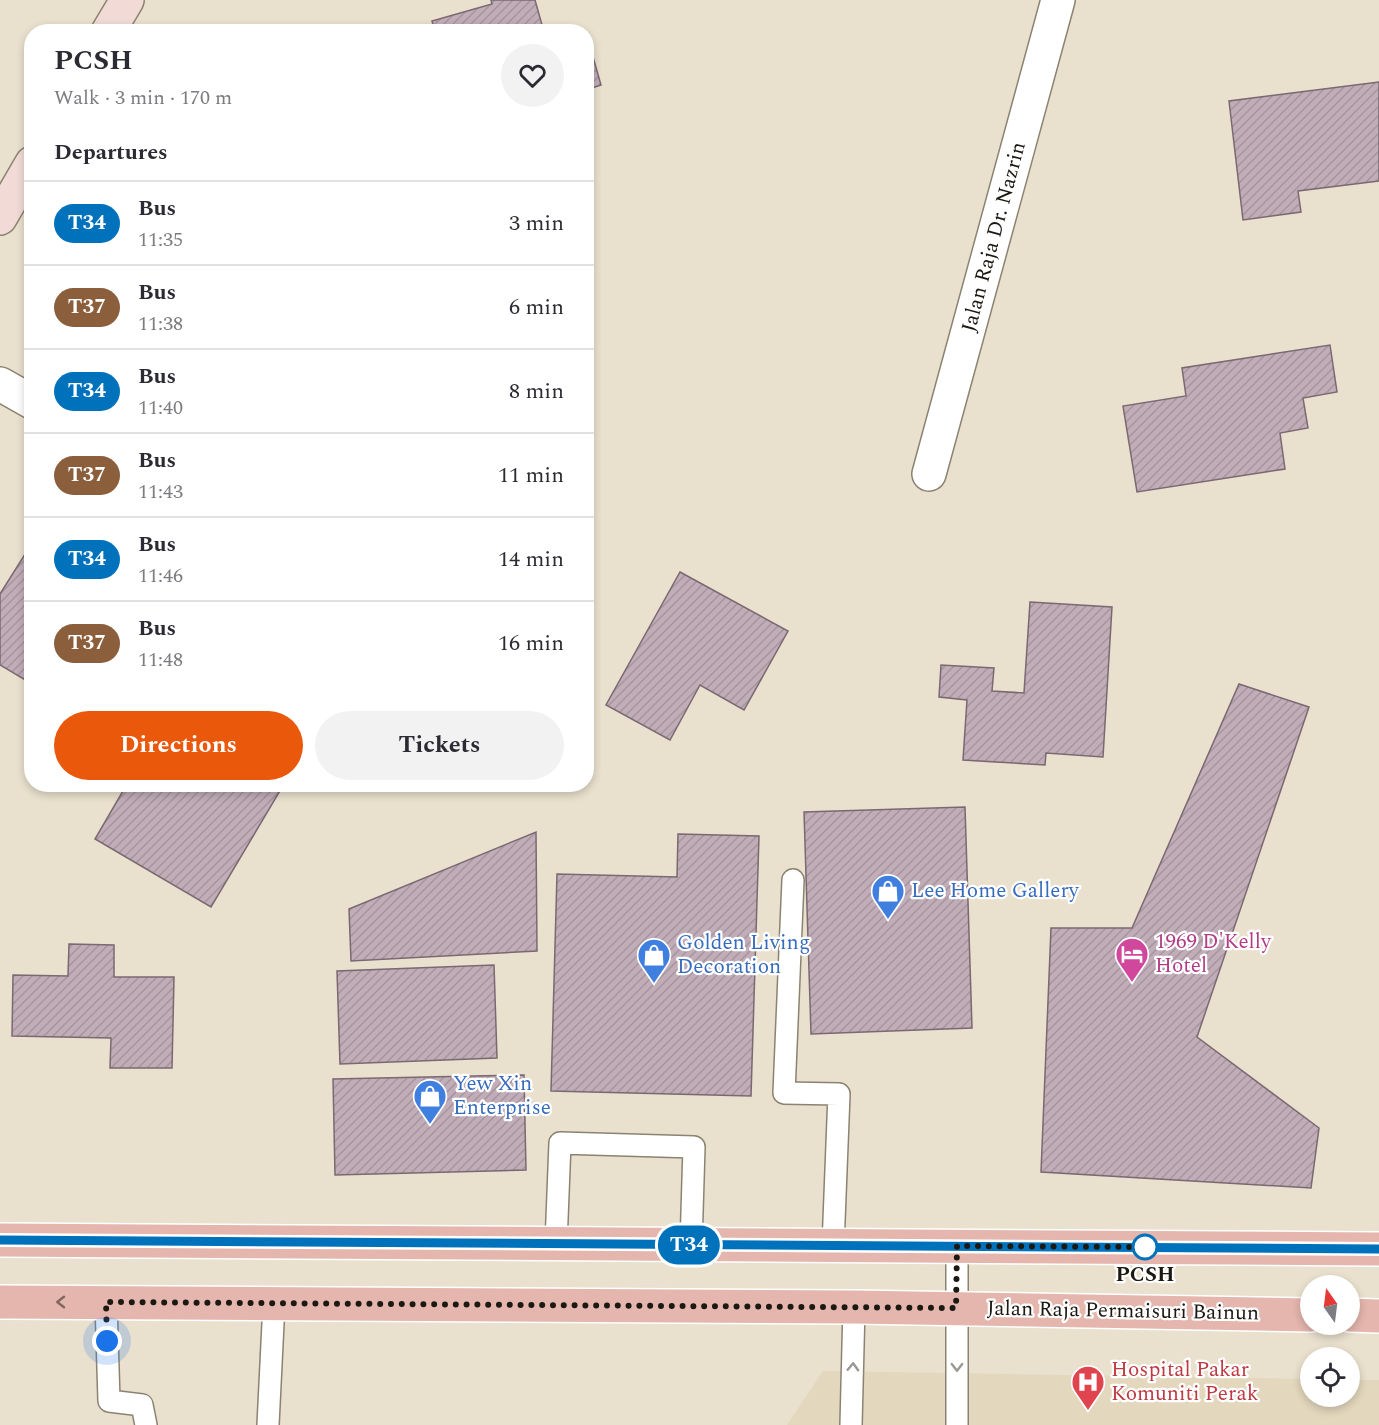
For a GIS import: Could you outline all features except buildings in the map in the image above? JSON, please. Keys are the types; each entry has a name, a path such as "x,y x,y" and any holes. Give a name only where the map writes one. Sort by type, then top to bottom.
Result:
{"main road":[{"path":"0,1240 1379,1249"},
{"name":"Jalan Raja Permaisuri Bainun","path":"0,1302 956,1308 1300,1315"},
{"path":"1360,1315 1379,1316"}],"street":[{"path":"113,24 127,0"},
{"name":"Jalan Raja Dr. Nazrin","path":"929,474 1058,0"},
{"path":"0,218 24,177"},
{"path":"0,384 24,398"}],"lane":[{"path":"793,880 784,1094 839,1094 833,1246"},
{"path":"556,1244 560,1143 694,1147 691,1245"},
{"path":"957,1246 957,1425"},
{"path":"106,1302 109,1401 142,1405 146,1425"},
{"path":"268,1425 274,1303"},
{"path":"851,1425 854,1307"}],"shaded area":[{"name":"Hospital Pakar Komuniti Perak","path":"823,1371 1300,1379 1300,1407 1360,1407 1360,1380 1379,1380 1379,1425 787,1425"}],"bus line":[{"name":"T34","path":"0,1240 1379,1249"}],"place":[{"name":"Lee Home Gallery","path":"888,920"},
{"name":"1969 D'Kelly Hotel","path":"1132,983"},
{"name":"Golden Living Decoration","path":"654,984"},
{"name":"Yew Xin Enterprise","path":"430,1125"},
{"name":"PCSH","path":"1145,1247"},
{"name":"Hospital Pakar Komuniti Perak","path":"1088,1411"}],"route":[{"path":"107,1341 106,1302 956,1308 957,1246 1145,1247"}]}
